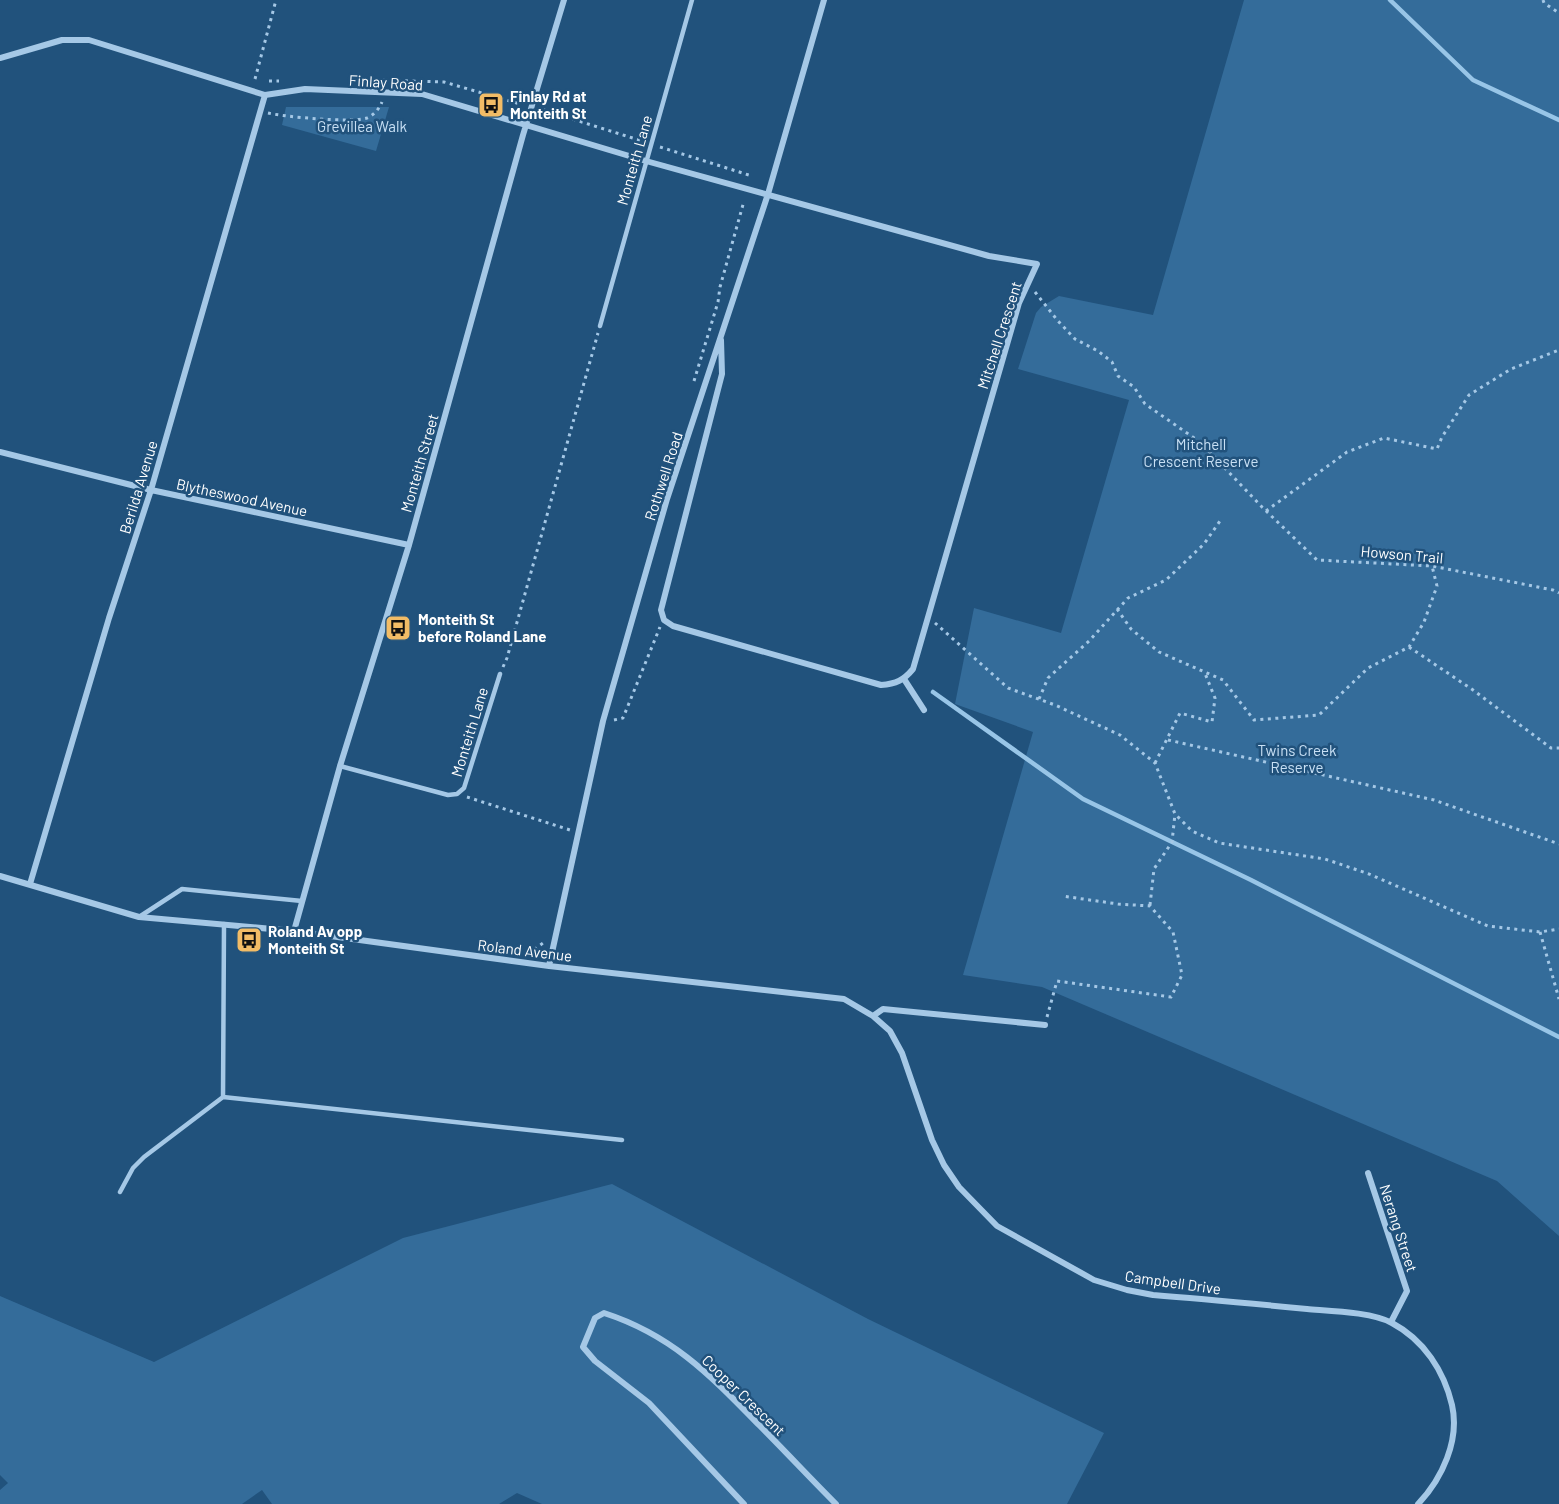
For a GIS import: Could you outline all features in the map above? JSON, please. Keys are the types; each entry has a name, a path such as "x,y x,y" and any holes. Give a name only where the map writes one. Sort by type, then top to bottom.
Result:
{"street":[{"name":"Monteith Street","path":"294,931 340,766 409,545 526,126 564,0"},
{"name":"Rothwell Road","path":"549,966 606,710 667,499 768,194 824,0"},
{"name":"Finlay Road","path":"0,57 62,40 89,40 265,95 305,89 422,94 646,161 768,194"},
{"name":"Berilda Avenue","path":"30,884 109,618 151,490 265,95"},
{"name":"Mitchell Crescent","path":"768,194 989,256 1037,264 1019,303 914,669 904,679"},
{"path":"721,340 722,374 661,610 664,620 673,626 881,685 892,684 904,679 924,710"},
{"name":"Blytheswood Avenue","path":"0,452 151,490 409,545"},
{"name":"Roland Avenue","path":"0,876 139,917 294,931 549,966 844,999 873,1016"},
{"path":"873,1016 884,1009 1046,1025"},
{"name":"Campbell Drive","path":"873,1016 890,1031 902,1053 932,1140 944,1165 959,1186 997,1226 1094,1280 1127,1290 1153,1295 1356,1313 1391,1322 1423,1348 1438,1366 1455,1415 1451,1445 1443,1469 1430,1492 1418,1504"},
{"name":"Nerang Street","path":"1368,1173 1407,1290 1391,1322"},
{"name":"Cooper Crescent","path":"744,1504 649,1403 595,1361 583,1347 594,1318 604,1313 629,1321 680,1351 708,1373 836,1504"}],"lane":[{"name":"Monteith Lane","path":"600,326 692,0"},
{"name":"Monteith Lane","path":"457,794 464,788 500,674"},
{"path":"340,766 448,795 457,794"},
{"path":"139,917 183,889 302,901"},
{"path":"224,924 224,1096"},
{"path":"120,1192 133,1168 144,1157 224,1096 622,1140"}],"path":[{"path":"255,79 276,0"},
{"path":"1543,0 1559,13"},
{"path":"260,111 280,116 354,120 368,118 377,111 388,92"},
{"name":"Howson Trail","path":"1028,283 1075,339 1098,351 1112,362 1118,376 1134,387 1145,404 1200,442 1317,560 1432,566 1559,592"},
{"path":"500,674 507,658 600,326"},
{"path":"1266,511 1347,452 1375,441 1384,438 1437,449 1442,437 1469,395 1511,369 1559,350"},
{"path":"1039,699 1048,678 1089,640 1128,598 1166,580 1204,544 1220,521"},
{"path":"1117,609 1131,629 1159,652 1223,680 1254,720 1319,715 1368,668 1409,647 1424,622 1437,586 1432,566"},
{"path":"929,617 1008,688 1039,699 1120,735 1155,763 1175,814 1192,831 1219,843 1325,860 1369,874 1488,926 1540,932 1559,929"},
{"path":"623,718 664,620"},
{"path":"1409,647 1473,690 1551,748 1559,748"},
{"path":"1155,763 1180,713 1212,722 1215,698 1204,671"},
{"path":"1168,740 1434,800 1559,844"},
{"path":"457,794 580,833"},
{"path":"1150,906 1154,869 1173,842 1175,814"},
{"path":"1046,1025 1057,981 1171,997 1182,975 1173,932 1150,906 1062,896"},
{"path":"1540,932 1559,999"}],"green space":[{"name":"Twins Creek Reserve","path":"1244,0 1559,0 1559,1236 1497,1181 1042,987 963,975 1033,732 955,704 974,608 1061,633 1129,400 1018,369 1036,313 1041,307 1059,296 1153,315"},
{"name":"Grevillea Walk","path":"286,107 389,107 376,151 282,125"},
{"path":"612,1184 868,1319 1104,1433 1067,1504 542,1504 517,1493 499,1504 272,1504 262,1490 242,1504 0,1504 0,1490 8,1483 0,1475 0,1296 154,1362 403,1238"}],"waterway":[{"path":"1390,0 1473,80 1559,120"},
{"path":"933,692 1083,799 1251,880 1559,1037"}],"place":[{"name":"Finlay Rd at Monteith St","path":"491,105"},
{"name":"Monteith St before Roland Lane","path":"398,628"},
{"name":"Roland Av opp Monteith St","path":"249,940"}],"park label":[{"name":"Mitchell Crescent Reserve","path":"1201,452"}]}
